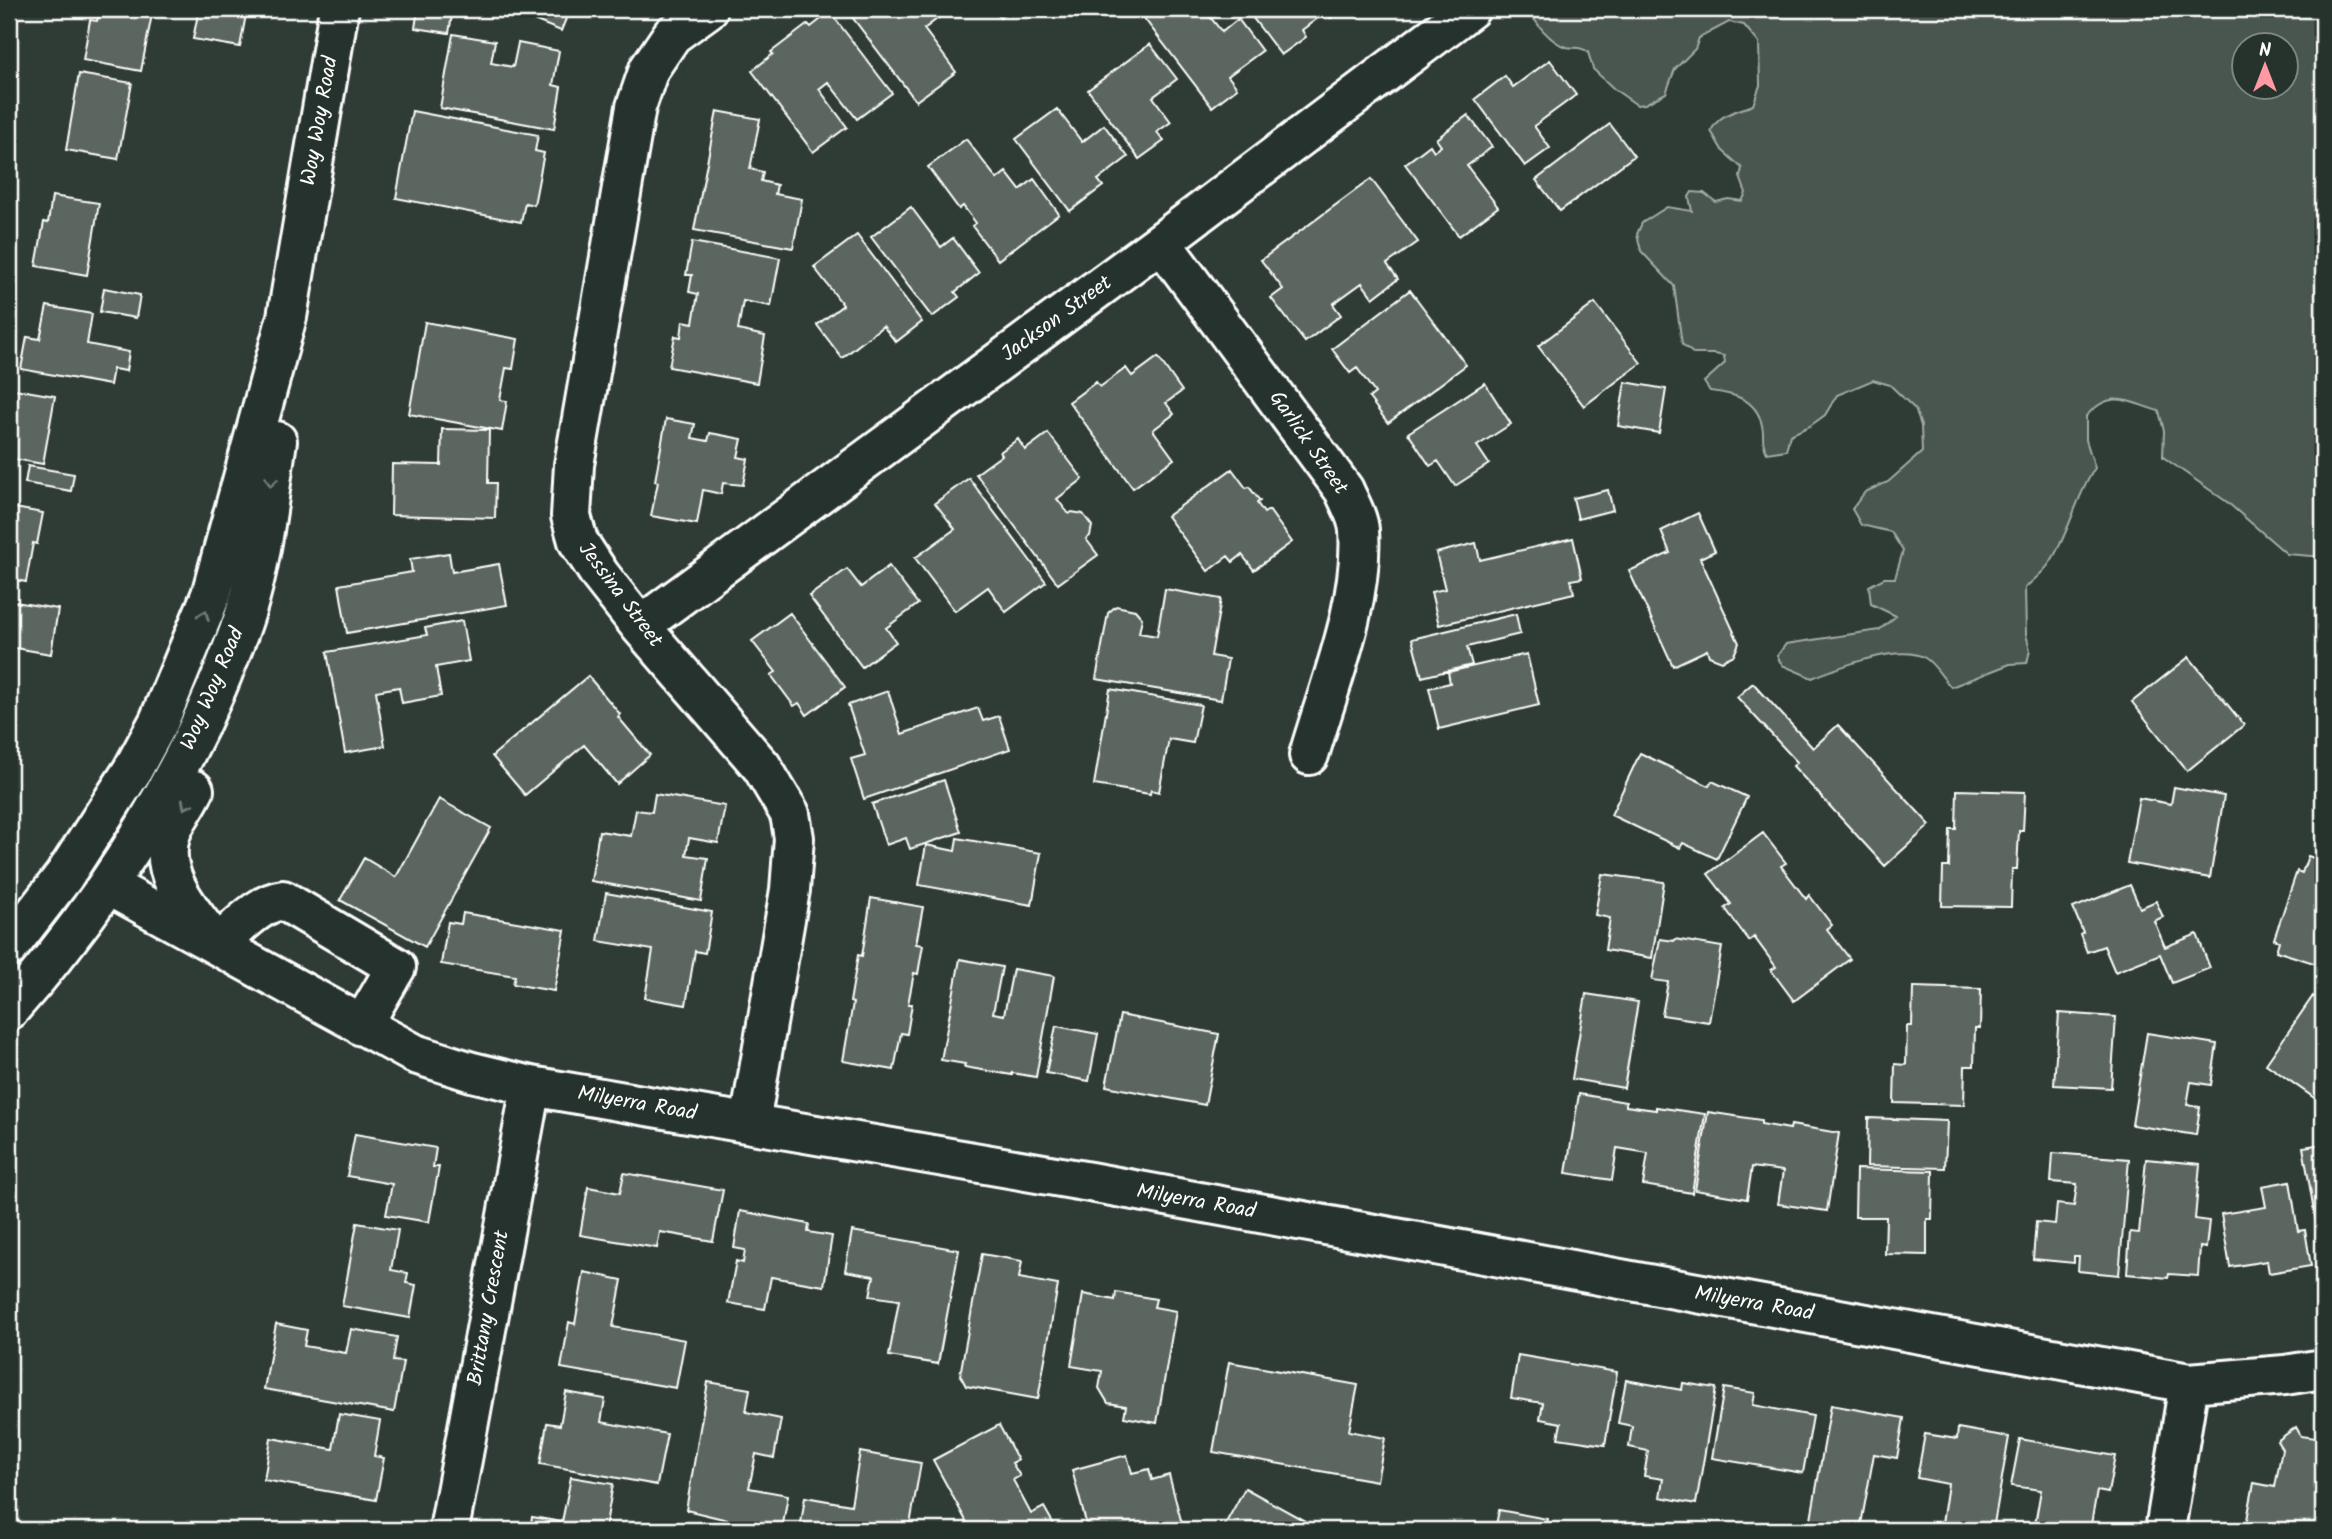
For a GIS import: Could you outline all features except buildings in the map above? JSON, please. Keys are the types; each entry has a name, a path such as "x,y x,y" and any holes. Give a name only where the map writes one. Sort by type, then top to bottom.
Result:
{"street":[{"name":"Woy Woy Road","path":"9,947 64,876 132,771 159,721 211,595 287,317 339,9"},
{"name":"Jessina Street","path":"708,9 672,35 649,69 636,107 574,465 571,516 578,541 600,575 640,626 762,767 790,814 794,838 790,890 750,1123"},
{"name":"Jackson Street","path":"640,626 1161,242 1470,9"},
{"name":"Garlick Street","path":"1161,242 1345,490 1359,527 1358,566 1352,610 1309,755"},
{"name":"Woy Woy Road","path":"9,1010 109,886 179,768 231,653 250,600 260,556 279,427 287,317"},
{"path":"250,600 231,679 212,740 190,800 171,832 167,849 173,882 217,945 260,910 274,901 283,900 396,967 362,1026"},
{"path":"9,977 75,901 88,892 109,886 109,850 173,729 189,652"},
{"name":"Milyerra Road","path":"109,886 415,1054 472,1072 531,1086 1117,1187 2189,1383 2323,1369"},
{"name":"Brittany Crescent","path":"449,1530 531,1086"},
{"path":"2165,1530 2189,1383"}],"shaded area":[{"path":"1530,9 2323,9 2323,557 2287,554 2227,502 2163,457 2164,431 2159,411 2129,401 2112,400 2095,407 2086,416 2086,440 2095,468 2056,553 2044,570 2025,588 2026,634 2030,650 2027,663 2010,664 1951,687 1929,661 1914,654 1900,653 1868,659 1812,678 1782,665 1777,656 1786,644 1879,630 1896,616 1871,604 1869,586 1884,578 1895,578 1903,551 1891,532 1861,525 1852,509 1865,492 1888,482 1922,452 1921,426 1915,409 1890,385 1873,380 1837,395 1825,415 1810,426 1790,435 1786,450 1767,453 1761,421 1752,406 1738,397 1710,391 1704,382 1725,363 1724,356 1694,354 1682,344 1674,286 1641,251 1637,234 1642,223 1667,207 1692,211 1689,197 1692,192 1704,193 1716,202 1728,199 1742,201 1746,193 1740,177 1742,168 1722,150 1711,131 1723,117 1753,105 1760,85 1759,43 1744,25 1729,22 1699,38 1695,49 1675,69 1666,93 1645,104 1637,105 1614,89 1593,69 1588,52 1561,45 1535,20"}]}
